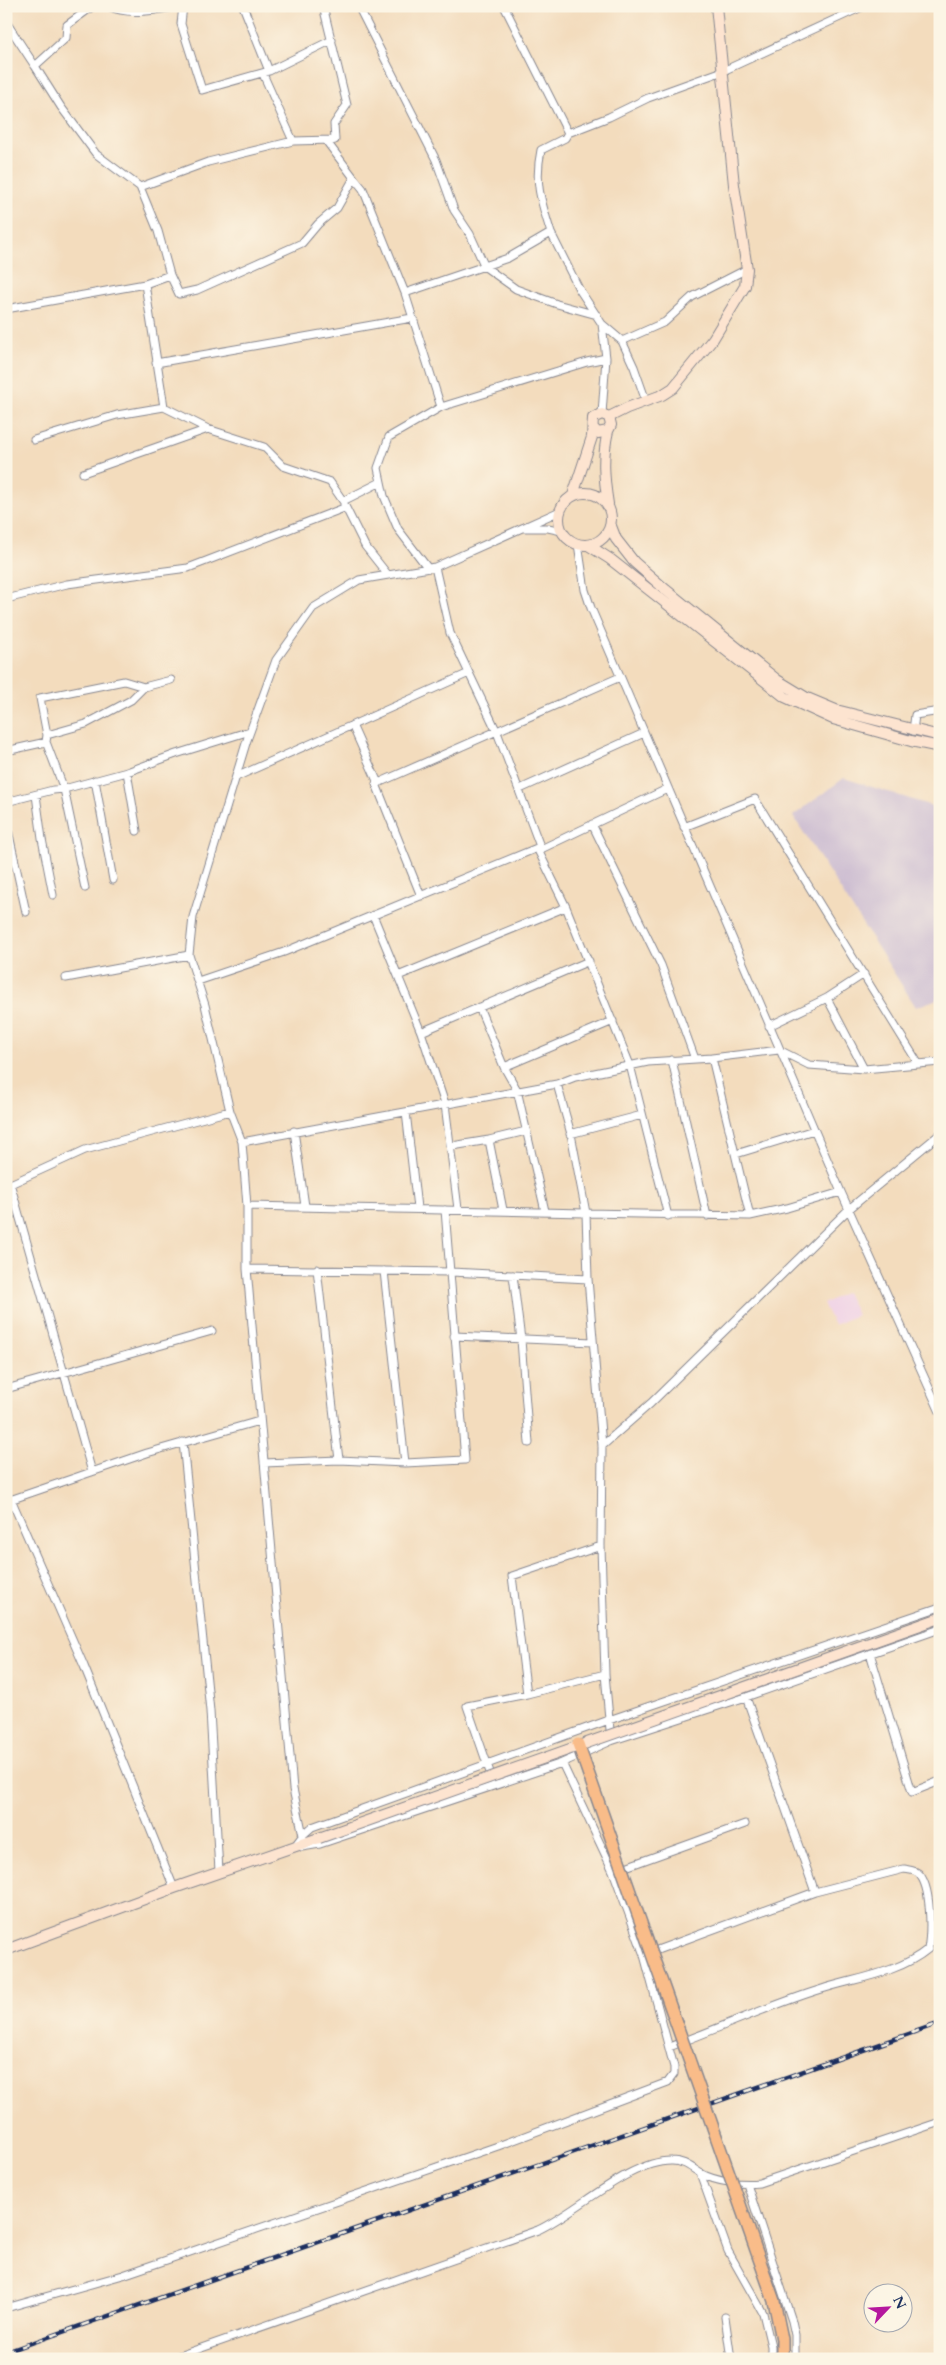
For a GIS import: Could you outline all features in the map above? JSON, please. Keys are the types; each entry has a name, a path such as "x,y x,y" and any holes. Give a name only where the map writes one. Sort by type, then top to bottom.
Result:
{"main road":[{"path":"573,495 593,428 593,418 606,416 662,395 673,388 713,339 746,286 746,269 734,185 716,6"},
{"path":"583,544 598,542 606,535 611,526 612,516 608,506 604,478 604,446 611,424 606,416"},
{"path":"593,428 598,433 608,431"},
{"path":"608,506 602,498 593,493 582,492 573,495 565,502 560,511 559,521 562,531 569,539 610,558 785,697 833,719 879,733 940,747"},
{"path":"611,526 616,539 634,562 777,680 805,697 836,710 913,731 940,736"},
{"path":"6,1950 219,1871 294,1847 578,1744 940,1618"},
{"path":"578,1744 774,2301 782,2333 782,2359"}],"street":[{"path":"35,66 66,38 67,25 92,6"},
{"path":"108,6 118,11 152,10 179,6"},
{"path":"183,6 181,24 202,90 266,73 332,40"},
{"path":"243,6 266,73 293,141"},
{"path":"323,6 347,105 334,124 335,140"},
{"path":"358,6 436,160 454,210 470,234 485,267 516,289 557,304 596,315"},
{"path":"504,6 568,133"},
{"path":"646,400 622,341 602,324 579,289 551,232 536,172 541,150 565,138 568,133 609,117 648,98 723,72 864,6"},
{"path":"6,22 61,107 96,154 140,187 158,231 170,275 179,294 197,290 302,244 318,224 337,208 354,178"},
{"path":"140,187 208,162 293,141 335,140"},
{"path":"335,140 327,142 363,189 405,293 441,407"},
{"path":"405,293 508,258 551,232"},
{"path":"622,341 665,322 692,297 746,269"},
{"path":"6,308 145,284 170,275"},
{"path":"145,284 164,407"},
{"path":"156,363 412,318"},
{"path":"602,324 606,358 606,416"},
{"path":"427,567 398,529 381,482 378,468 389,437 441,407 587,362 606,358"},
{"path":"34,440 117,415 164,407 208,428 264,447 283,466 330,482 365,546 388,574"},
{"path":"83,472 208,428"},
{"path":"6,599 67,584 188,568 344,505 381,482"},
{"path":"303,1835 293,1789 259,1421 247,1270 247,1206 242,1142 230,1112 198,981 189,955 193,916 250,732 276,660 313,608 359,580 435,567 560,511"},
{"path":"520,528 548,528 562,531"},
{"path":"583,544 585,590 620,677 779,1050 940,1412"},
{"path":"435,567 450,633 497,732 520,789 539,849 589,961 630,1065 668,1216"},
{"path":"236,777 469,673"},
{"path":"378,783 620,677"},
{"path":"85,888 64,790 46,739 40,698 124,681 144,687 172,680"},
{"path":"6,751 86,724 131,700 144,687"},
{"path":"913,731 915,714 940,711"},
{"path":"352,725 378,783 376,784 420,896"},
{"path":"6,802 53,790 64,790 127,772 176,754 250,732"},
{"path":"520,789 644,733"},
{"path":"127,772 137,831"},
{"path":"95,780 113,880"},
{"path":"198,981 284,952 539,849 667,789"},
{"path":"36,795 53,895"},
{"path":"684,827 755,799 918,1063"},
{"path":"6,820 26,912"},
{"path":"592,824 661,964 695,1059"},
{"path":"398,976 566,907"},
{"path":"373,915 421,1032 445,1104 452,1146 458,1209"},
{"path":"66,978 189,955"},
{"path":"421,1032 589,961"},
{"path":"769,1026 827,998 864,974"},
{"path":"827,998 864,1069"},
{"path":"479,1007 504,1067 517,1090 545,1211"},
{"path":"504,1067 613,1020"},
{"path":"242,1142 557,1084 630,1065 672,1060 712,1058 779,1050 809,1065 864,1069 940,1062"},
{"path":"712,1058 750,1216"},
{"path":"672,1060 707,1216"},
{"path":"557,1084 570,1134 586,1213 592,1342 602,1446 601,1546 605,1674 611,1741"},
{"path":"92,1472 8,1184 85,1150 230,1112"},
{"path":"406,1112 417,1208"},
{"path":"570,1134 642,1115"},
{"path":"736,1154 814,1130"},
{"path":"294,1131 305,1206"},
{"path":"452,1146 526,1131"},
{"path":"602,1446 651,1403 849,1209 940,1134"},
{"path":"489,1140 504,1210"},
{"path":"247,1206 504,1210 668,1216 750,1216 787,1208 841,1192"},
{"path":"264,1463 339,1460 406,1463 465,1460 445,1210"},
{"path":"247,1270 318,1269 451,1272 588,1279"},
{"path":"318,1269 339,1460"},
{"path":"384,1271 406,1463"},
{"path":"513,1275 521,1340 529,1443"},
{"path":"6,1390 63,1372 212,1331"},
{"path":"454,1336 592,1342"},
{"path":"174,1888 84,1666 8,1500 183,1442 259,1421"},
{"path":"183,1442 210,1711 219,1871"},
{"path":"527,1694 512,1576 601,1546"},
{"path":"294,1847 312,1827 609,1720 940,1607"},
{"path":"294,1847 320,1844 494,1786 562,1763 611,1741 746,1697 940,1629"},
{"path":"870,1653 912,1792 940,1782"},
{"path":"494,1786 467,1706 527,1694 605,1674"},
{"path":"746,1697 815,1892"},
{"path":"6,2308 123,2275 498,2146 668,2082 674,2074 669,2048 644,1955 613,1871 562,1763"},
{"path":"613,1871 745,1824"},
{"path":"644,1955 815,1892 904,1869 912,1870 919,1874 924,1881 932,1927 928,1949 921,1954 892,1968 788,2001 669,2048"},
{"path":"170,2359 538,2230 563,2217 605,2187 642,2169 670,2161 686,2164 700,2173 718,2179 747,2184 759,2183 940,2122"},
{"path":"700,2173 728,2250 763,2313 768,2327 771,2359"},
{"path":"747,2184 792,2321 795,2335 795,2359"},
{"path":"725,2318 731,2359"}],"shaded area":[{"path":"844,778 938,808 940,812 940,998 916,1007 793,816"},
{"path":"846,1292 857,1315 834,1325 823,1304"}],"railway":[{"path":"6,2352 940,2023"}]}
